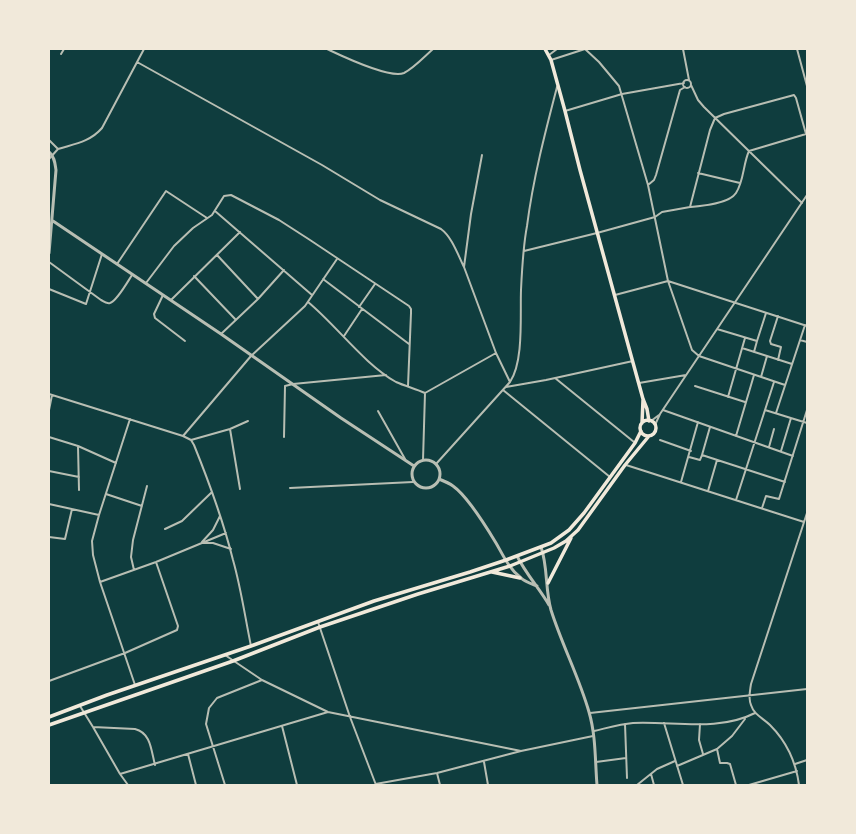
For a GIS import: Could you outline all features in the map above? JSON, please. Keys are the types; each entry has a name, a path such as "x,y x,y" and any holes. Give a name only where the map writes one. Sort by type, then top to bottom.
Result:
{"main road":[{"path":"49,725 233,661 320,627 418,594 520,563 560,545 578,530 625,465 649,436 653,434 655,431 655,425 650,421 643,399 551,60 545,49"},
{"path":"49,717 374,601 506,560 551,543 569,530 584,513 635,443 641,432 640,427 642,423 643,399"},
{"path":"642,423 650,421"},
{"path":"641,432 649,436"},
{"path":"548,583 572,536"},
{"path":"491,572 520,578"}],"street":[{"path":"61,54 64,49"},
{"path":"49,159 51,154 58,149 87,140 102,128 144,49"},
{"path":"328,49 389,74 399,74 407,71 432,49"},
{"path":"549,56 557,49"},
{"path":"551,60 585,49 619,86 648,185 668,281 693,352 698,356 785,385"},
{"path":"683,49 689,80 698,100 802,203"},
{"path":"797,49 807,86"},
{"path":"136,62 322,165 380,200 441,229 446,234 464,267 496,353 510,382"},
{"path":"565,111 622,94 684,83 685,81 689,80"},
{"path":"684,83 685,87"},
{"path":"648,185 654,180 656,175 680,90 685,87 688,88 691,85"},
{"path":"436,464 510,382 516,369 519,356 526,227 545,131 557,86"},
{"path":"690,207 710,130 715,118 724,114 794,94 806,134 749,151"},
{"path":"49,140 58,149"},
{"path":"524,251 597,234 655,217 662,212 726,200 736,193 749,151"},
{"path":"49,253 56,170 51,154"},
{"path":"464,267 471,214 482,155"},
{"path":"698,173 740,183"},
{"path":"117,264 166,191 208,218"},
{"path":"146,283 174,246 193,228 208,218 215,211 224,196 231,195 279,220 410,308 408,386"},
{"path":"655,425 660,414 698,356 807,195"},
{"path":"215,211 312,295"},
{"path":"52,221 146,283 341,418 414,466"},
{"path":"171,300 240,232"},
{"path":"49,289 87,304 102,254"},
{"path":"217,255 258,299"},
{"path":"184,436 251,356 275,335 308,302 338,259"},
{"path":"49,262 106,302 111,302 118,295 132,274"},
{"path":"221,334 258,299 284,270"},
{"path":"194,276 236,320"},
{"path":"323,280 409,344"},
{"path":"615,295 668,281 806,325 776,413"},
{"path":"359,307 375,284"},
{"path":"163,295 154,314 155,318 185,341"},
{"path":"308,302 366,358 386,375 397,382 425,393"},
{"path":"344,336 362,309"},
{"path":"754,352 766,313"},
{"path":"778,316 770,341 771,344 781,347 778,360"},
{"path":"717,329 757,341"},
{"path":"728,396 745,338"},
{"path":"800,340 807,342"},
{"path":"742,348 792,364"},
{"path":"425,393 496,353"},
{"path":"760,377 767,356"},
{"path":"505,387 555,378 632,361"},
{"path":"284,437 285,386 386,375"},
{"path":"736,436 754,375"},
{"path":"639,383 686,376"},
{"path":"555,378 635,443"},
{"path":"736,500 774,382"},
{"path":"695,386 746,402"},
{"path":"503,390 610,477"},
{"path":"424,460 425,393"},
{"path":"49,410 50,395 184,436 191,440 212,492 226,534 239,583 251,646"},
{"path":"663,410 793,456"},
{"path":"765,410 807,423"},
{"path":"762,508 766,496 779,499 807,410"},
{"path":"378,411 405,460"},
{"path":"650,421 660,414"},
{"path":"781,452 791,418"},
{"path":"130,420 92,541 93,555 100,582 136,686"},
{"path":"191,440 230,429 248,421"},
{"path":"681,482 698,422"},
{"path":"689,457 700,460 710,427"},
{"path":"230,429 240,489"},
{"path":"769,448 774,429"},
{"path":"49,437 78,446 116,463"},
{"path":"660,440 691,451"},
{"path":"78,446 79,490"},
{"path":"702,455 785,482"},
{"path":"424,460 430,460 436,464 440,472 439,480 433,487 429,489 420,488 413,482 411,474 417,463 424,460"},
{"path":"708,491 717,460"},
{"path":"625,465 804,522"},
{"path":"49,471 79,477"},
{"path":"439,480 452,485 465,499 488,530 510,566 520,578 537,586"},
{"path":"290,488 413,482"},
{"path":"134,570 131,557 133,540 147,486"},
{"path":"165,529 182,521 212,492"},
{"path":"106,494 142,506"},
{"path":"49,504 99,515"},
{"path":"49,537 65,539 72,509"},
{"path":"800,785 795,764 787,747 772,727 755,713 749,700 749,694 807,513"},
{"path":"201,543 213,530 220,515"},
{"path":"100,582 156,562 226,534"},
{"path":"201,543 213,543 230,549"},
{"path":"541,547 551,607 558,631 589,713 594,733 597,785"},
{"path":"517,556 520,563 551,607"},
{"path":"49,681 124,653 177,630 178,628 156,562"},
{"path":"318,621 350,717 375,784"},
{"path":"225,655 262,680 328,712 521,751"},
{"path":"225,785 206,724 209,708 217,698 262,680"},
{"path":"589,713 749,694 807,689"},
{"path":"80,706 128,785"},
{"path":"120,774 155,765 328,712"},
{"path":"370,785 437,773 484,762 625,724 718,723 746,718 755,713"},
{"path":"677,766 716,749 732,736 746,718"},
{"path":"664,723 683,785"},
{"path":"625,724 627,778"},
{"path":"700,724 699,740 704,754"},
{"path":"282,726 297,785"},
{"path":"93,727 141,730 148,738 155,765"},
{"path":"716,749 720,762 730,764 736,785"},
{"path":"188,754 196,785"},
{"path":"596,762 626,758"},
{"path":"795,764 807,760"},
{"path":"637,785 660,767 675,761"},
{"path":"484,762 488,785"},
{"path":"749,785 797,771"},
{"path":"437,773 440,785"},
{"path":"651,774 654,785"}]}
